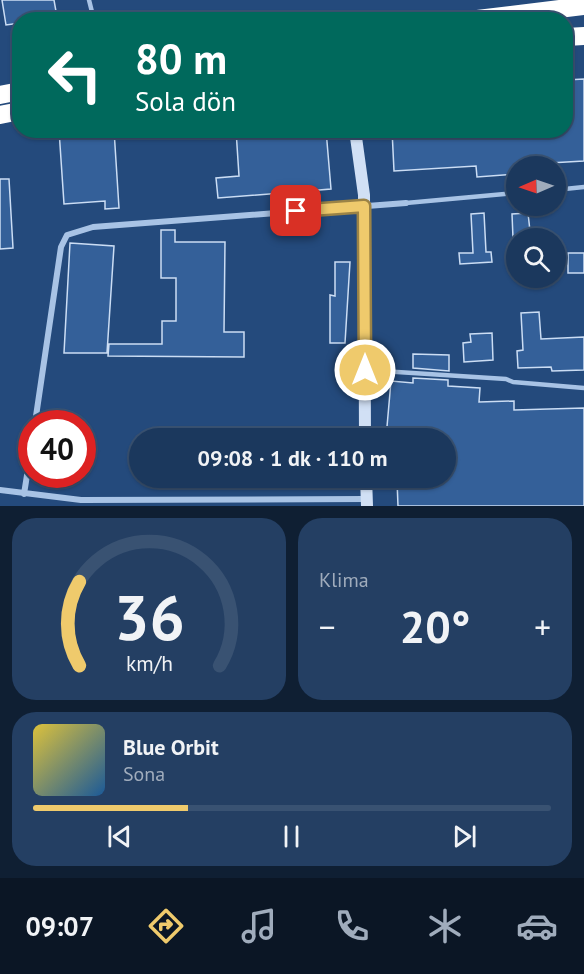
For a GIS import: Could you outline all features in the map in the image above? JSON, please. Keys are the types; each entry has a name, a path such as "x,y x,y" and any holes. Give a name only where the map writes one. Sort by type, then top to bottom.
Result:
{"highway":[{"path":"535,12 584,6"}],"street":[{"path":"356,138 364,206 365,428"},
{"path":"37,410 61,247 68,235 93,227 406,203"},
{"path":"24,494 25,488"},
{"path":"0,490 81,500 366,503"}],"lane":[{"path":"566,189 584,187"},
{"path":"406,203 506,194"},
{"path":"365,370 506,379 513,382 584,388"}],"building":[{"path":"2,0 54,0 56,12 12,12 12,24 6,25"},
{"path":"584,79 584,161 566,162 566,156 506,156 506,175 477,177 476,166 394,171 392,138 573,138 573,80"},
{"path":"60,138 115,138 119,208 105,209 105,201 64,204"},
{"path":"237,138 327,138 331,189 218,198 216,178 239,176"},
{"path":"0,179 9,179 13,248 0,249"},
{"path":"484,213 486,252 491,252 492,262 460,264 459,253 473,253 471,214"},
{"path":"512,216 528,216 530,228 513,228"},
{"path":"161,230 175,230 175,242 225,242 224,332 244,332 244,357 108,356 109,344 162,344 162,321 176,321 176,278 161,278"},
{"path":"70,243 114,246 107,353 64,353"},
{"path":"568,253 584,253 584,273 568,273"},
{"path":"335,262 350,262 345,343 330,343 330,295 335,296"},
{"path":"539,312 541,339 584,337 584,370 552,371 551,367 518,368 517,351 523,350 521,313"},
{"path":"492,333 493,360 464,362 463,343 471,342 470,334"},
{"path":"413,354 449,355 449,371 413,368"},
{"path":"413,378 448,380 448,386 480,388 479,402 514,401 514,410 584,408 584,506 398,506 397,488 456,488 456,428 387,428 391,381 413,383"}],"route":[{"path":"296,211 364,206 365,370"}]}
